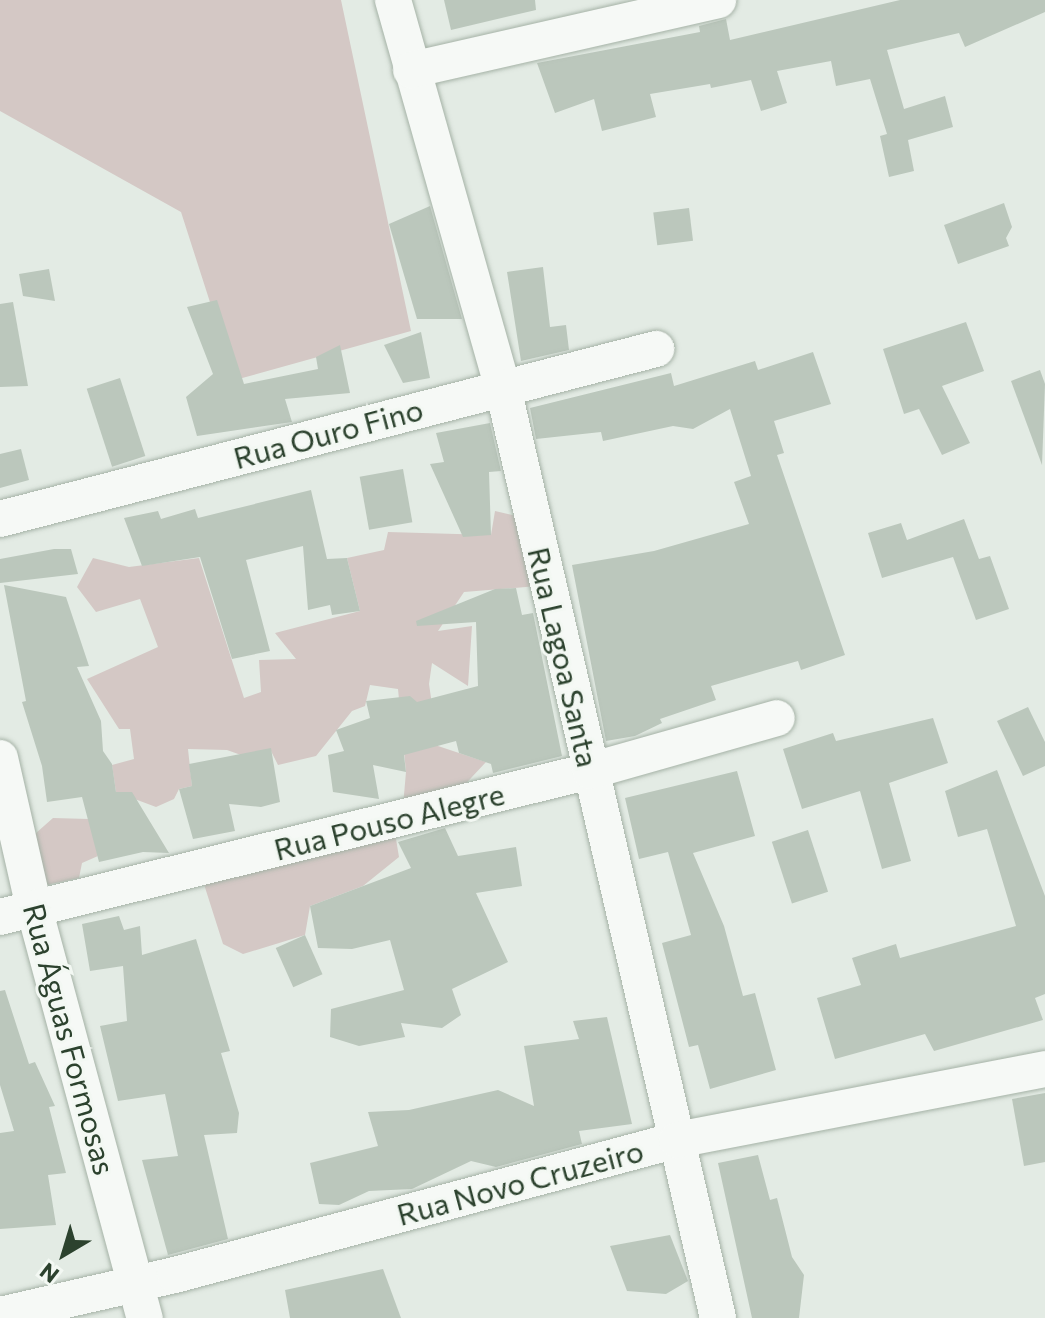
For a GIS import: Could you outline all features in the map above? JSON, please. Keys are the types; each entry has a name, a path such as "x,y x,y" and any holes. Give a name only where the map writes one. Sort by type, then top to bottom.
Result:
{"street":[{"name":"Rua Lagoa Santa","path":"393,0 503,388 718,1318"},
{"path":"411,70 718,0"},
{"name":"Rua Ouro Fino","path":"0,519 656,349"},
{"name":"Rua Pouso Alegre","path":"17,912 590,771 777,718"},
{"name":"Rua Águas Formosas","path":"0,758 17,912 137,1283 145,1318"},
{"name":"Rua Novo Cruzeiro","path":"0,1315 137,1283 677,1140 1045,1069"}],"shaded area":[{"path":"0,0 341,0 411,331 235,380 181,212 0,111"},
{"path":"495,511 520,517 538,586 464,592 438,631 472,626 468,686 432,663 429,684 438,746 486,762 457,793 403,806 406,772 398,689 370,685 365,706 352,711 316,756 278,765 270,749 241,755 227,750 188,749 192,786 179,789 174,799 156,807 116,792 112,765 134,759 130,729 119,729 87,679 158,647 140,599 96,612 77,587 93,558 129,567 199,558 244,698 261,692 259,660 296,659 275,633 360,611 347,558 384,550 388,532 491,535"},
{"path":"53,818 89,819 98,856 82,863 79,878 37,887 27,841"},
{"path":"394,827 399,857 363,886 310,906 305,935 243,954 223,944 202,878"}],"building":[{"path":"444,0 535,0 536,10 451,30"},
{"path":"900,0 1045,0 1045,12 965,47 959,33 887,50 904,109 945,96 953,127 908,140 914,171 889,177 880,136 887,134 870,79 836,86 831,61 777,71 787,103 761,111 751,80 711,88 710,84 650,94 656,117 602,131 594,99 555,113 537,63 700,32 699,26 726,19 730,40"},
{"path":"1004,203 1012,227 1006,238 1009,246 958,264 944,225"},
{"path":"430,206 462,319 417,319 389,224"},
{"path":"689,208 693,241 657,245 653,212"},
{"path":"543,267 550,327 566,325 569,350 521,361 507,272"},
{"path":"49,269 55,301 23,296 19,274"},
{"path":"217,300 244,384 318,369 316,357 340,345 350,393 285,399 292,422 197,436 186,397 213,374 187,307"},
{"path":"13,302 28,386 0,387 0,304"},
{"path":"966,322 984,371 942,386 970,443 942,455 919,409 904,414 883,349"},
{"path":"421,332 430,378 403,383 384,345"},
{"path":"813,352 831,404 774,421 784,453 777,455 845,655 801,670 798,661 711,686 716,700 660,719 662,723 635,736 606,741 572,565 654,551 749,524 734,482 751,476 730,409 693,429 673,426 603,441 601,432 536,439 530,408 671,373 674,386 755,361 758,370"},
{"path":"1040,370 1045,384 1042,465 1011,381"},
{"path":"120,378 145,456 112,467 87,389"},
{"path":"490,423 501,471 489,472 491,535 463,537 430,464 444,462 436,433"},
{"path":"21,449 29,480 0,488 0,454"},
{"path":"403,469 412,522 369,530 360,477"},
{"path":"311,490 327,559 347,558 360,611 332,615 330,605 308,610 303,546 246,560 270,651 232,659 200,557 142,566 124,518 158,511 161,519 195,509 198,518"},
{"path":"964,519 979,559 990,556 1009,609 976,620 953,557 882,578 868,533 901,523 907,540"},
{"path":"71,549 78,574 0,583 0,559"},
{"path":"4,585 66,597 89,666 77,667 101,721 103,751 112,764 116,792 132,792 169,853 143,852 99,862 82,797 47,802 42,766 22,702 26,701"},
{"path":"516,588 522,615 533,613 562,756 493,773 491,764 459,753 456,741 404,755 406,772 373,765 379,799 333,792 328,755 344,751 336,730 370,718 366,701 410,696 417,702 478,686 476,622 417,626 416,621 495,589"},
{"path":"1028,707 1045,742 1045,766 1023,776 997,721"},
{"path":"933,718 948,763 889,783 911,861 882,869 860,791 802,809 783,749 833,733 836,741"},
{"path":"271,748 280,802 261,807 229,804 235,831 193,839 179,789 192,786 189,764"},
{"path":"997,770 1045,896 1045,994 1035,998 1043,1020 934,1051 925,1034 835,1059 817,998 861,985 852,958 896,944 900,958 1016,926 987,829 958,837 945,791"},
{"path":"737,771 755,836 693,853 724,926 743,996 755,993 776,1070 710,1089 698,1045 689,1047 662,943 691,935 668,852 639,859 625,798"},
{"path":"445,828 458,856 516,847 522,886 476,893 508,962 452,989 461,1015 442,1028 401,1023 405,1037 359,1046 330,1037 331,1009 404,990 390,940 352,949 318,948 310,906 411,868 398,842"},
{"path":"808,830 828,892 792,904 772,842"},
{"path":"119,916 124,930 140,926 142,955 196,939 230,1051 221,1053 239,1113 237,1133 204,1135 228,1239 168,1255 142,1160 178,1156 165,1094 118,1101 100,1026 127,1021 123,966 90,971 82,924"},
{"path":"305,935 322,974 293,987 276,948"},
{"path":"5,990 29,1064 35,1062 55,1106 49,1107 66,1173 48,1175 56,1225 0,1229 0,1133 14,1131 0,1085 0,991"},
{"path":"607,1017 632,1124 579,1131 582,1144 496,1167 471,1161 412,1189 369,1191 339,1205 319,1204 310,1163 378,1146 368,1112 409,1110 498,1090 534,1106 524,1046 579,1039 573,1021"},
{"path":"1045,1093 1045,1162 1024,1166 1012,1099"},
{"path":"758,1155 770,1200 777,1198 792,1257 804,1275 799,1318 752,1318 718,1163"},
{"path":"670,1235 688,1281 666,1294 627,1291 610,1246"},
{"path":"383,1269 401,1318 290,1318 285,1290"}]}
